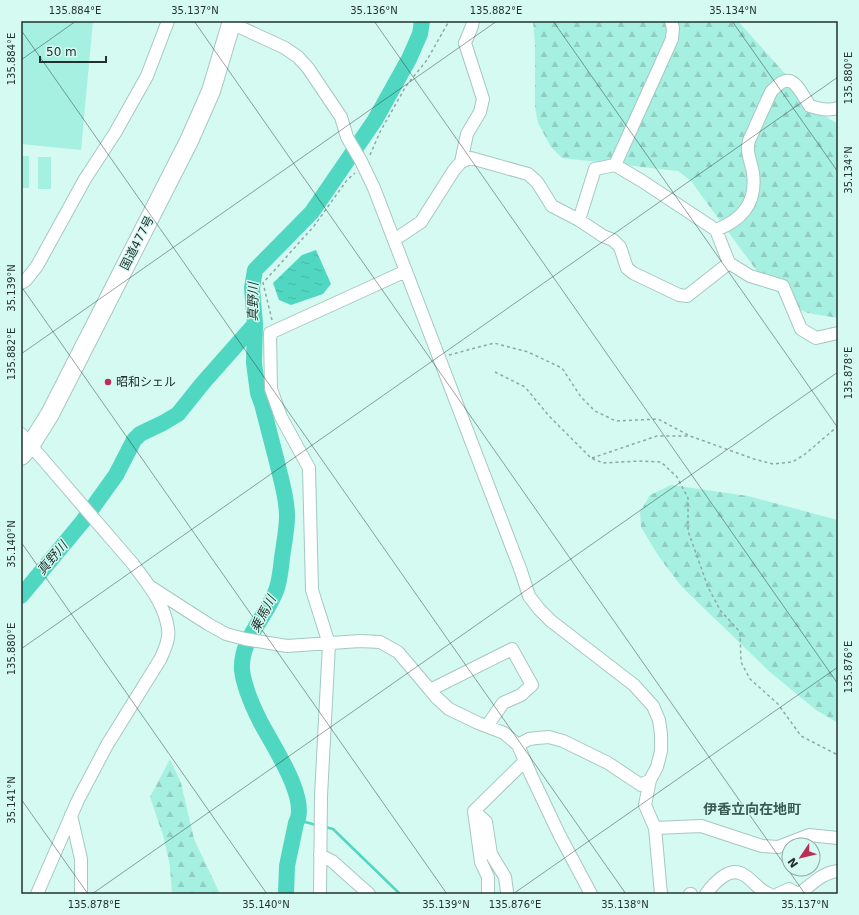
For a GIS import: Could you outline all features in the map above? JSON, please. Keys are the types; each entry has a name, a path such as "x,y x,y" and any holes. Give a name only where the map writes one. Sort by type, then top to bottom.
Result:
{"highway":[{"name":"国道477号","path":"24,446 50,414 189,141 211,91 226,45 231,22"}],"street":[{"path":"21,283 26,280 37,266 85,179 115,133 147,76 168,21"},
{"path":"461,162 467,134 480,112 483,99 465,43 473,21"},
{"path":"615,165 672,39 673,28 671,21"},
{"path":"231,22 285,48 298,57 308,68 341,117 347,137 374,188 521,570 529,596 551,621 634,685 653,706 659,720 661,751 657,767 650,780 645,805 655,828 661,894"},
{"path":"716,230 729,225 736,220 746,208 751,198 754,190 748,145 771,92 777,85 784,81 792,82 801,90 810,106 822,110 838,108"},
{"path":"394,240 421,222 454,170 461,162 471,158 528,174 537,182 552,206 579,220 603,236 613,240 620,247 627,268 633,273 680,295 687,296 729,263"},
{"path":"579,220 595,169 615,165 716,230 729,263 750,276 783,286 801,329 816,338 838,333"},
{"path":"320,894 321,796 329,644 312,590 309,468 281,417 271,389 270,333 406,271"},
{"path":"24,446 133,564 149,586 163,610 168,630 166,646 161,658 107,745 70,815 37,894"},
{"path":"149,586 226,634 262,643 287,646 360,641 380,642 398,652 430,690 449,709 504,733 518,745 559,834 591,894"},
{"path":"430,690 512,649 532,685 521,695 503,703 487,726"},
{"path":"518,745 529,739 549,737 563,741 608,763 641,785 650,780"},
{"path":"474,811 525,761"},
{"path":"474,811 486,822 491,854 505,877 507,892"},
{"path":"474,811 481,862 488,877 488,894"},
{"path":"70,815 81,859 81,894"},
{"path":"655,828 701,826 762,846 778,847 810,835 838,838"},
{"path":"320,855 332,860 369,894"},
{"path":"778,894 789,889 799,894 823,875 838,871"},
{"path":"706,894 713,884 728,874 738,872 744,875 764,892 769,894"}],"path":[{"path":"274,331 263,283 314,226 347,180 362,163 406,86 427,60 449,21"},
{"path":"440,358 494,343 528,352 562,368 581,397 595,411 616,421 658,419 690,436 754,459 773,464 792,462 804,455 838,426"},
{"path":"496,372 525,387 549,416 591,458 603,463 639,461 661,462 677,478 688,498 688,530 708,587 720,610 740,632 742,662 750,679 778,704 801,736 838,755"},
{"path":"591,458 657,436 690,436"}],"green space":[{"path":"21,21 93,21 81,150 21,144"},
{"path":"533,21 738,21 820,113 838,124 838,318 808,313 791,306 759,274 691,181 678,171 562,158 551,147 538,123 535,107 535,45"},
{"path":"21,156 29,156 29,188 21,188"},
{"path":"38,157 51,157 51,189 38,189"},
{"path":"671,485 748,496 838,520 838,723 816,710 770,672 682,587 659,557 641,527 640,512 650,495"},
{"path":"170,759 181,783 194,839 220,894 172,894 170,866 163,835 150,797"}],"water":[{"path":"316,250 331,284 323,294 291,305 279,300 273,283 302,255"}],"waterway":[{"name":"乗馬川","path":"286,894 287,866 299,813 298,800 294,786 287,771 251,702 246,689 242,670 245,648 277,588 287,516 284,489 258,393 254,363 255,324 252,288 255,270 312,212 375,120 409,59 420,34 422,21"},
{"name":"真野川","path":"21,596 83,521 116,475 134,440 140,434 178,414 202,384 255,324"},
{"path":"298,820 316,825"},
{"path":"325,827 333,829 400,894"}],"place":[{"name":"昭和シェル","path":"108,382"}],"district":[{"name":"伊香立向在地町","path":"752,809"}]}
